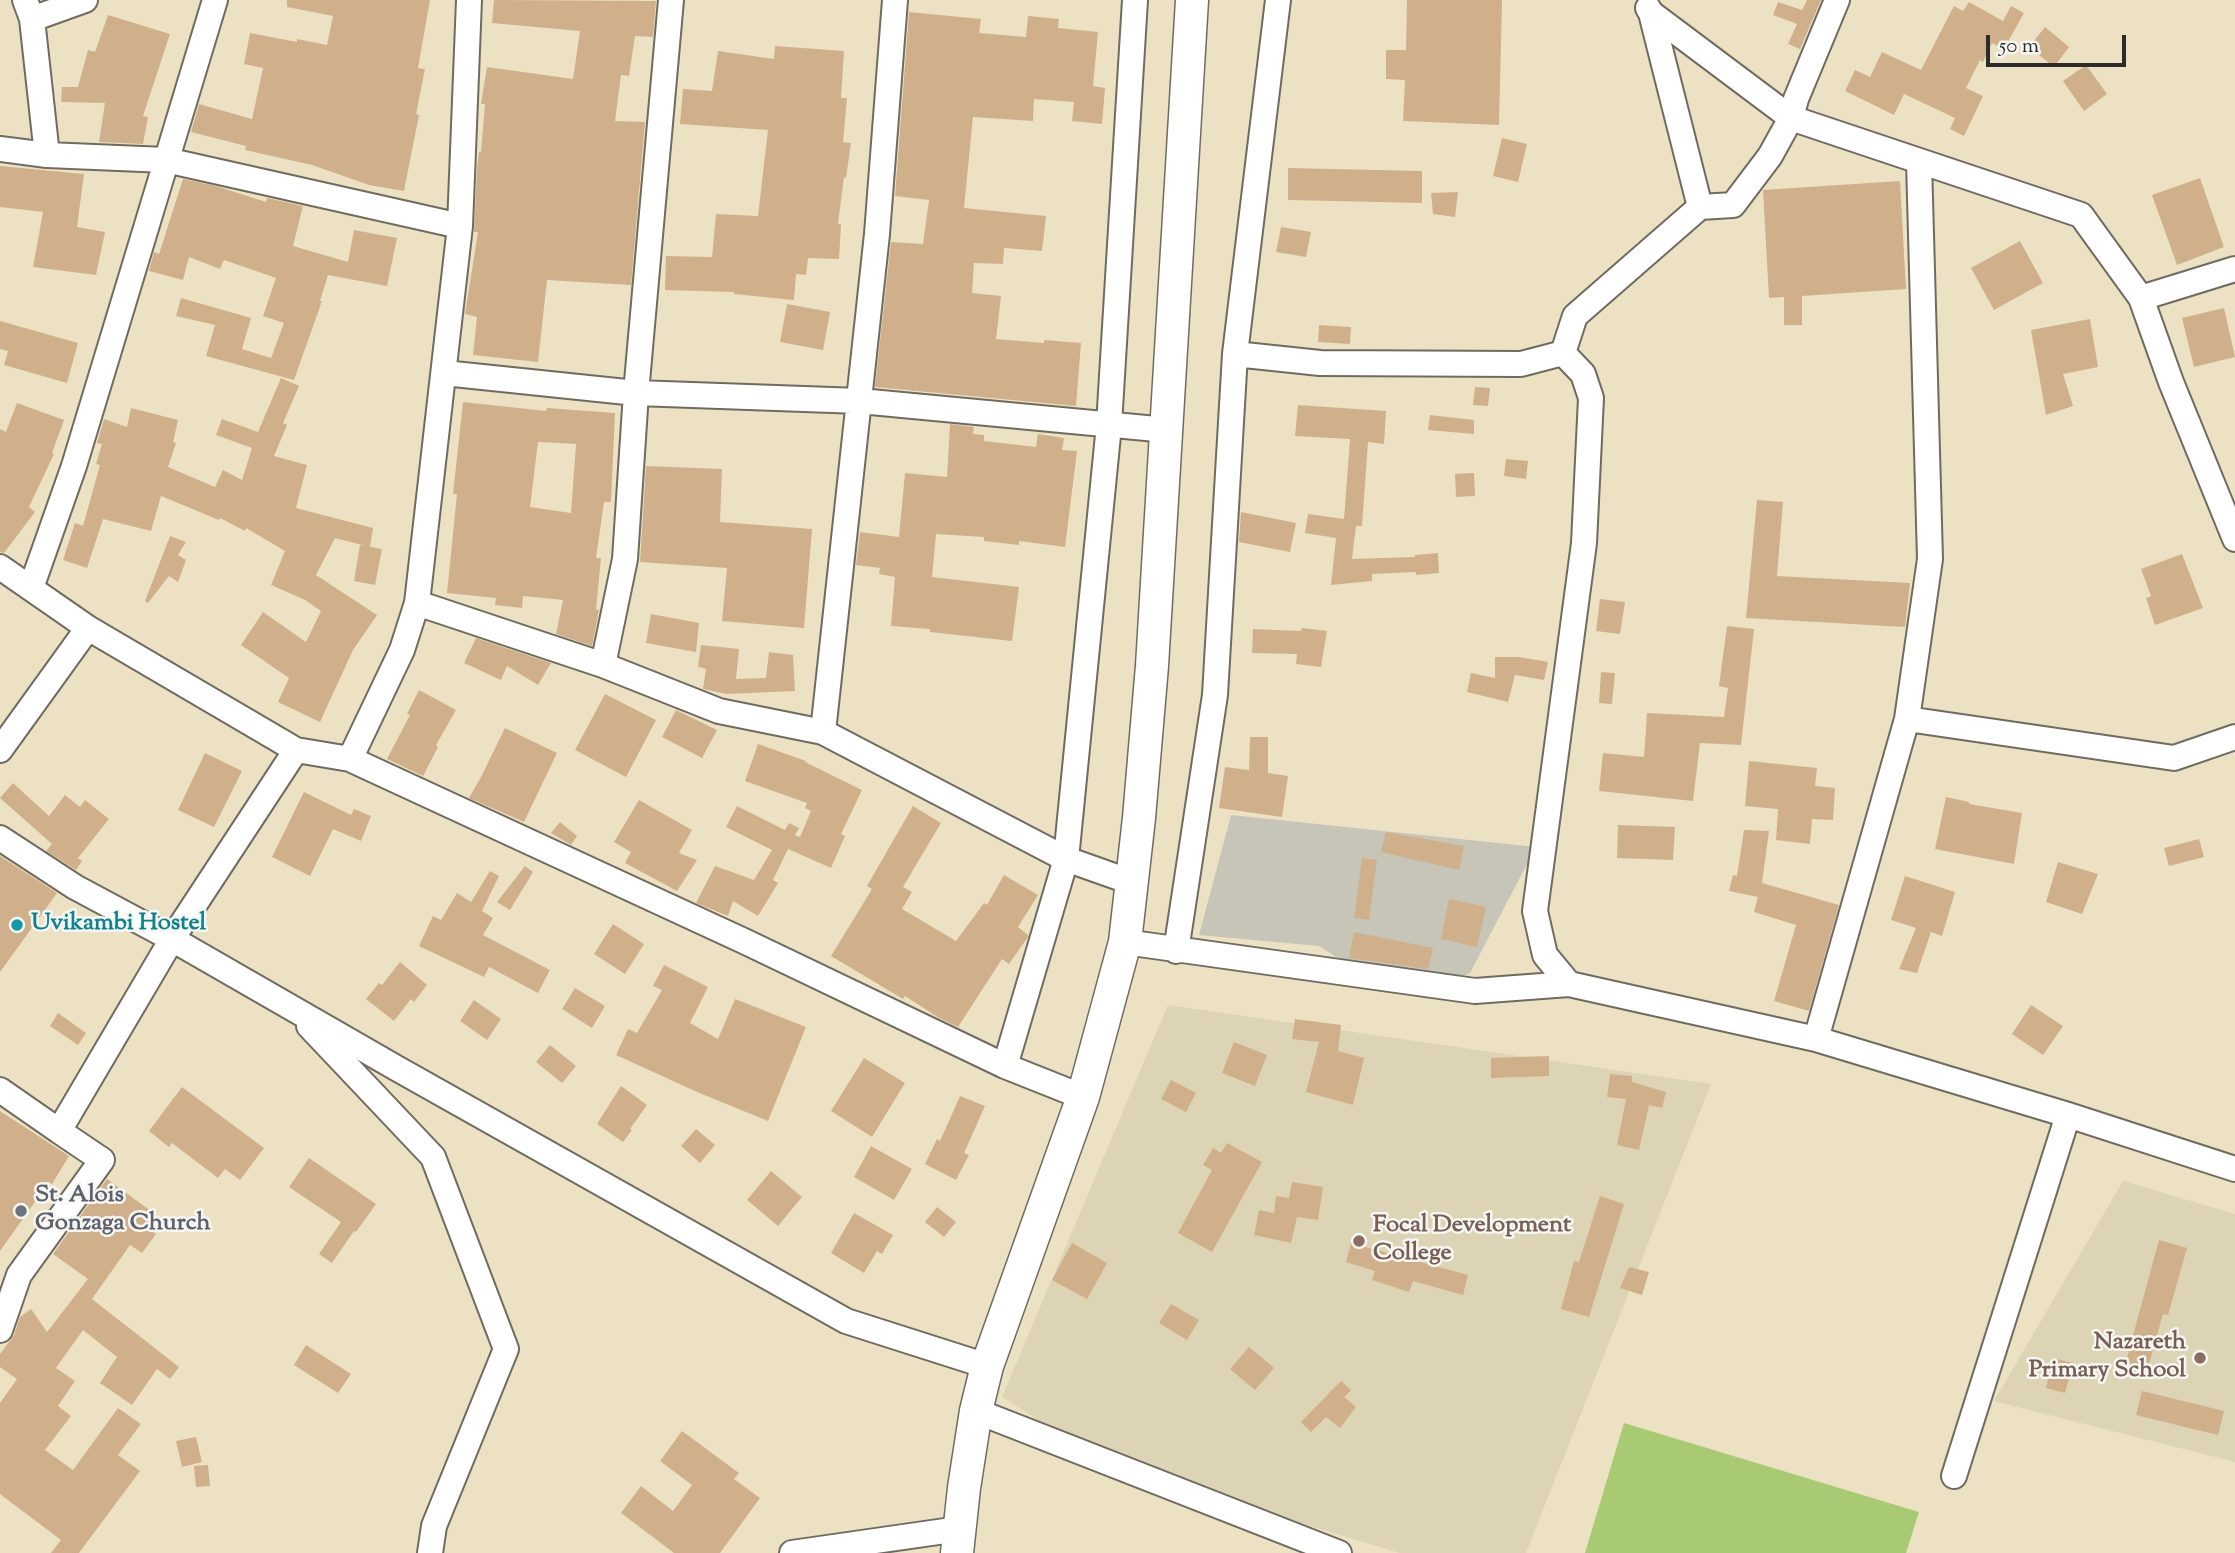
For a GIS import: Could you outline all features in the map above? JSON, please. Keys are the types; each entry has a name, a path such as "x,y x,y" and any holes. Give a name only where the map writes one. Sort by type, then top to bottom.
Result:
{"main road":[{"path":"958,1541 976,1411 987,1366 1083,1097 1125,942 1152,666 1192,0"}],"street":[{"path":"47,155 28,10 85,0"},
{"path":"31,588 74,466 215,0"},
{"path":"350,759 402,650 417,603 460,226 469,0"},
{"path":"603,665 625,559 636,393 671,0"},
{"path":"823,732 877,234 895,0"},
{"path":"1005,1066 1066,859 1109,425 1135,0"},
{"path":"1176,951 1215,695 1234,355 1278,0"},
{"path":"1563,353 1575,316 1700,207 1733,205 1770,156 1791,118 1796,99 1837,0"},
{"path":"1647,6 1791,118 2081,215 2141,298 2171,382 2235,539"},
{"path":"1647,6 1700,207"},
{"path":"0,149 47,155 166,160 460,226"},
{"path":"1816,1039 1907,719 1930,559 1919,162"},
{"path":"2141,298 2235,269"},
{"path":"1234,355 1320,363 1521,364 1563,353"},
{"path":"1563,353 1583,374 1591,398 1585,530 1535,911 1545,955 1569,984"},
{"path":"444,373 636,393 860,401 1167,430"},
{"path":"0,567 89,628 296,750 350,759 746,942 1005,1066 1083,1097"},
{"path":"417,603 603,665 719,711 823,732 1066,859 1131,882"},
{"path":"0,750 89,628"},
{"path":"1907,719 2174,758 2235,737"},
{"path":"59,1131 172,939 296,750"},
{"path":"0,838 75,887 172,939 846,1321 987,1366"},
{"path":"1125,942 1475,991 1569,984 1816,1039 2235,1169"},
{"path":"289,1005 433,1157 506,1349 434,1526 430,1553"},
{"path":"0,1090 102,1160 19,1275 0,1330"},
{"path":"1954,1476 2068,1115"},
{"path":"976,1411 1339,1553"},
{"path":"792,1553 958,1541"}],"shaded area":[{"path":"1231,815 1536,847 1470,973 1451,981 1355,969 1319,946 1199,935"},
{"name":"Focal Development College","path":"1168,1005 1711,1084 1526,1553 1400,1553 1227,1501 1065,1437 1002,1397"},
{"path":"2123,1181 2235,1214 2235,1462 1994,1401"}],"green space":[{"path":"1624,1423 1919,1512 1906,1553 1585,1553"}],"building":[{"path":"287,0 430,0 418,68 425,69 416,114 419,115 404,191 369,185 312,165 245,150 246,146 191,132 199,104 252,119 263,68 244,64 250,33 327,45 333,16 287,7"},
{"path":"494,0 656,1 653,37 635,36 629,76 621,75 615,121 645,122 631,285 547,280 538,362 473,355 477,317 465,314 478,232 474,232 477,168 485,104 481,104 487,67 573,79 580,31 492,23"},
{"path":"1407,0 1502,0 1499,125 1403,121 1405,80 1386,79 1386,50 1406,50"},
{"path":"1807,0 1821,0 1800,49 1788,44 1797,24 1773,15 1778,2 1802,10"},
{"path":"1969,2 2003,21 2011,6 2024,13 2004,49 1992,43 1966,88 1983,96 1964,136 1950,129 1955,118 1904,94 1894,115 1845,91 1855,70 1870,77 1882,52 1921,70 1954,6 1963,11"},
{"path":"909,12 981,19 979,33 1026,37 1028,16 1059,19 1058,28 1098,32 1093,86 1105,88 1102,124 1072,121 1074,102 1034,99 1033,121 973,117 964,208 1046,216 1042,251 1004,248 1003,264 974,263 972,293 1001,296 996,339 1081,343 1076,406 875,387 891,242 923,244 929,200 895,196"},
{"path":"108,15 170,34 143,116 148,117 143,144 99,142 105,103 61,102 62,87 78,87 88,50 95,52"},
{"path":"2045,27 2069,47 2054,67 2029,47"},
{"path":"775,46 844,51 841,98 847,98 843,142 851,143 838,224 841,224 839,259 808,258 806,275 796,274 794,300 734,292 665,290 666,256 712,257 716,214 758,216 768,130 680,124 683,89 712,91 718,51 774,59"},
{"path":"2086,65 2107,94 2084,111 2063,81"},
{"path":"1502,138 1527,144 1518,182 1493,176"},
{"path":"0,166 84,174 77,227 105,232 96,275 33,267 43,212 0,207"},
{"path":"1288,168 1422,171 1422,203 1288,200"},
{"path":"2200,178 2224,247 2177,265 2152,195"},
{"path":"183,179 266,202 267,198 303,206 293,246 348,262 354,230 397,238 387,286 328,275 322,301 294,380 206,356 215,325 176,316 181,298 251,318 242,349 271,358 284,323 263,316 276,278 224,260 220,269 189,257 183,280 149,271 154,252 159,254"},
{"path":"1900,181 1906,289 1802,296 1802,325 1784,325 1784,297 1769,298 1763,190"},
{"path":"1458,192 1455,217 1433,214 1431,193"},
{"path":"1281,227 1311,232 1306,257 1276,252"},
{"path":"2020,241 2043,283 1994,310 1971,268"},
{"path":"787,304 830,312 823,350 780,342"},
{"path":"2224,308 2235,357 2194,367 2182,318"},
{"path":"2090,319 2098,367 2063,374 2073,406 2046,415 2031,330"},
{"path":"0,321 78,343 67,383 4,365 8,351 0,349"},
{"path":"1319,325 1351,327 1350,344 1318,342"},
{"path":"281,378 299,386 283,423 287,425 274,456 307,465 296,508 373,528 370,547 335,538 316,575 377,615 353,650 320,722 278,702 289,678 241,645 263,612 306,642 321,611 305,600 271,585 285,551 246,528 245,531 220,518 219,520 161,496 151,531 103,519 87,568 63,560 75,523 83,526 100,465 96,464 102,444 97,443 104,419 127,427 131,408 178,420 173,442 176,443 168,467 215,487 223,470 242,480 252,448 216,435 222,419 258,432"},
{"path":"1475,387 1490,388 1488,406 1473,405"},
{"path":"463,402 546,411 547,408 615,413 611,502 604,502 596,558 601,558 596,609 599,610 592,646 556,634 563,600 523,596 522,608 495,605 496,598 447,593 457,494 453,494","holes":["538,442 576,444 571,513 530,507"]},
{"path":"17,403 64,420 52,453 54,454 29,507 35,512 4,553 0,552 0,429 6,432"},
{"path":"1298,405 1386,411 1384,444 1368,442 1362,526 1356,526 1352,559 1415,557 1438,553 1439,573 1372,574 1372,581 1331,585 1336,538 1305,533 1308,514 1344,519 1350,439 1295,436"},
{"path":"1430,415 1474,420 1474,434 1428,430"},
{"path":"950,424 974,427 973,434 984,435 984,441 1036,447 1038,434 1064,438 1062,450 1077,451 1065,547 1019,541 1019,545 984,541 984,537 936,534 932,577 1019,587 1012,641 891,626 895,577 879,574 880,568 856,565 860,532 899,537 905,473 947,477"},
{"path":"1506,459 1528,461 1526,479 1504,476"},
{"path":"646,466 722,469 720,522 812,529 804,628 722,621 727,568 640,562"},
{"path":"1474,473 1475,496 1456,497 1455,474"},
{"path":"1757,500 1783,502 1777,576 1910,583 1905,627 1746,618"},
{"path":"1241,512 1296,523 1290,552 1239,542"},
{"path":"170,536 186,542 178,555 186,560 178,582 169,576 148,603 145,601"},
{"path":"360,545 382,549 375,585 354,581"},
{"path":"2182,554 2203,608 2155,625 2146,598 2151,596 2141,569"},
{"path":"1600,599 1625,602 1620,634 1596,631"},
{"path":"651,614 699,623 696,652 646,643"},
{"path":"1727,626 1754,629 1741,745 1700,743 1693,801 1599,791 1603,753 1644,757 1647,713 1724,717 1728,688 1719,686"},
{"path":"1302,628 1327,631 1321,667 1296,664 1297,654 1252,653 1253,629 1301,631"},
{"path":"476,638 551,663 538,685 507,666 501,680 464,663"},
{"path":"701,645 739,649 736,679 766,678 769,652 793,655 795,691 727,694 703,689 706,669 698,667"},
{"path":"1495,657 1519,657 1548,662 1544,680 1515,675 1508,702 1467,692 1471,673 1495,678"},
{"path":"1601,672 1615,673 1612,704 1599,703"},
{"path":"419,690 456,710 436,745 438,747 423,776 387,759 410,715 407,714"},
{"path":"605,694 656,720 626,777 575,750"},
{"path":"676,710 717,730 702,758 662,737"},
{"path":"505,728 557,753 524,822 469,798"},
{"path":"1250,737 1268,737 1268,773 1288,776 1282,817 1219,808 1225,767 1249,770"},
{"path":"758,744 806,761 862,790 841,834 845,836 831,868 788,849 773,880 778,883 758,916 733,901 728,916 696,903 715,866 754,880 772,850 726,827 737,806 785,830 789,823 799,828 795,835 800,837 811,811 805,808 807,803 745,781"},
{"path":"205,753 242,771 214,827 178,810"},
{"path":"1749,761 1817,768 1815,786 1835,788 1833,820 1812,819 1810,844 1776,840 1778,809 1745,806"},
{"path":"13,783 49,816 65,795 80,807 85,800 109,819 78,858 82,861 76,870 46,851 52,844 0,798"},
{"path":"304,792 351,815 354,809 371,816 361,841 333,829 310,876 272,857"},
{"path":"1946,797 1969,804 2022,813 2014,864 1935,849"},
{"path":"639,800 692,830 679,853 697,860 677,891 625,863 631,852 614,842"},
{"path":"913,806 941,823 903,887 912,892 902,909 956,941 984,903 987,905 1004,875 1038,895 1018,927 1028,937 1009,964 1002,959 958,1027 905,996 903,999 831,956 872,889 867,886"},
{"path":"560,822 577,836 571,845 551,833"},
{"path":"1618,825 1675,827 1673,860 1617,858"},
{"path":"1744,830 1769,831 1762,883 1839,905 1809,1011 1774,1001 1796,925 1754,912 1758,897 1729,891 1733,875 1737,876"},
{"path":"1386,832 1464,846 1459,870 1381,852"},
{"path":"2199,839 2204,857 2169,866 2164,848"},
{"name":"Uvikambi Hostel","path":"0,856 57,893 0,972"},
{"path":"1362,858 1377,860 1369,920 1354,918"},
{"path":"2058,862 2098,874 2082,914 2046,902"},
{"path":"525,866 533,872 510,910 497,902"},
{"path":"490,871 499,876 482,911 493,918 483,935 550,970 538,993 489,967 484,977 419,946 433,916 441,920 457,893 471,902"},
{"path":"1905,876 1955,892 1942,936 1931,932 1917,973 1899,969 1916,928 1891,920"},
{"path":"1449,899 1486,907 1477,947 1441,939"},
{"path":"613,924 644,944 625,974 594,954"},
{"path":"1354,932 1433,948 1428,969 1349,958"},
{"path":"400,962 427,985 414,1002 411,999 394,1021 366,999 379,983 382,985"},
{"path":"664,965 708,987 690,1023 718,1039 735,999 806,1027 768,1121 616,1055 628,1029 637,1033 662,990 653,986"},
{"path":"575,988 605,1006 592,1028 562,1009"},
{"path":"474,1000 501,1019 487,1040 460,1021"},
{"path":"2031,1005 2063,1026 2043,1055 2012,1034"},
{"path":"58,1013 86,1033 78,1045 50,1026"},
{"path":"1295,1019 1341,1025 1338,1051 1364,1058 1353,1105 1306,1092 1319,1042 1292,1039"},
{"path":"1234,1042 1267,1055 1255,1086 1222,1073"},
{"path":"550,1045 576,1066 562,1083 536,1062"},
{"path":"1549,1056 1549,1076 1491,1078 1491,1058"},
{"path":"864,1058 905,1083 872,1137 831,1111"},
{"path":"1610,1074 1632,1076 1632,1082 1666,1092 1662,1108 1649,1105 1639,1150 1617,1145 1626,1099 1607,1097"},
{"path":"1171,1080 1196,1093 1186,1112 1161,1099"},
{"path":"621,1086 647,1105 623,1142 597,1124"},
{"path":"182,1087 264,1148 240,1180 225,1169 218,1178 172,1143 169,1147 149,1131"},
{"path":"960,1096 985,1106 964,1153 969,1155 956,1180 925,1164 937,1139 940,1141"},
{"name":"St. Alois Gonzaga Church","path":"0,1111 69,1156 52,1184 49,1182 0,1251"},
{"path":"696,1129 715,1145 700,1163 681,1146"},
{"path":"1227,1143 1262,1162 1212,1252 1178,1233 1212,1170 1203,1165 1213,1148 1221,1153"},
{"path":"871,1146 912,1169 894,1200 854,1177"},
{"path":"309,1158 376,1204 332,1263 319,1254 341,1222 289,1187"},
{"path":"771,1171 802,1197 778,1226 747,1200"},
{"path":"107,1179 155,1214 145,1227 156,1234 142,1253 130,1245 92,1299 179,1367 170,1379 157,1369 132,1405 100,1383 117,1357 83,1330 56,1368 75,1381 58,1406 71,1416 45,1450 73,1470 118,1408 141,1424 118,1455 140,1471 79,1553 51,1553 61,1540 0,1494 0,1403 17,1379 0,1367 0,1354 14,1335 20,1317 31,1309 47,1332 88,1279 53,1254"},
{"path":"1292,1182 1323,1187 1318,1220 1297,1217 1291,1243 1254,1235 1259,1210 1274,1213 1276,1196 1289,1198"},
{"path":"1600,1196 1624,1204 1589,1317 1561,1309 1574,1261 1579,1262"},
{"path":"937,1207 956,1222 944,1237 925,1222"},
{"path":"854,1213 893,1235 882,1254 877,1251 864,1273 831,1253"},
{"path":"2159,1240 2187,1248 2168,1315 2163,1314 2145,1379 2123,1372"},
{"path":"1072,1243 1107,1263 1087,1299 1052,1280"},
{"path":"1351,1243 1468,1275 1463,1295 1413,1281 1409,1292 1372,1280 1375,1271 1346,1262"},
{"path":"1629,1267 1649,1272 1642,1295 1620,1288"},
{"path":"1171,1304 1199,1320 1187,1340 1159,1323"},
{"path":"306,1345 351,1374 338,1393 294,1365"},
{"path":"1249,1347 1274,1368 1255,1390 1230,1369"},
{"path":"2053,1358 2073,1363 2065,1393 2046,1388"},
{"path":"1341,1381 1351,1390 1344,1397 1356,1407 1340,1428 1326,1417 1311,1432 1301,1422"},
{"path":"2142,1391 2224,1411 2218,1435 2136,1415"},
{"path":"682,1431 739,1473 734,1479 760,1498 720,1553 674,1553 621,1513 641,1486 673,1511 692,1485 660,1461"},
{"path":"196,1437 202,1462 182,1467 176,1441"},
{"path":"208,1465 210,1486 196,1487 194,1466"}],"place":[{"name":"Uvikambi Hostel","path":"17,925"},
{"name":"St. Alois Gonzaga Church","path":"21,1211"},
{"name":"Focal Development College","path":"1359,1241"},
{"name":"Nazareth Primary School","path":"2200,1358"}]}
